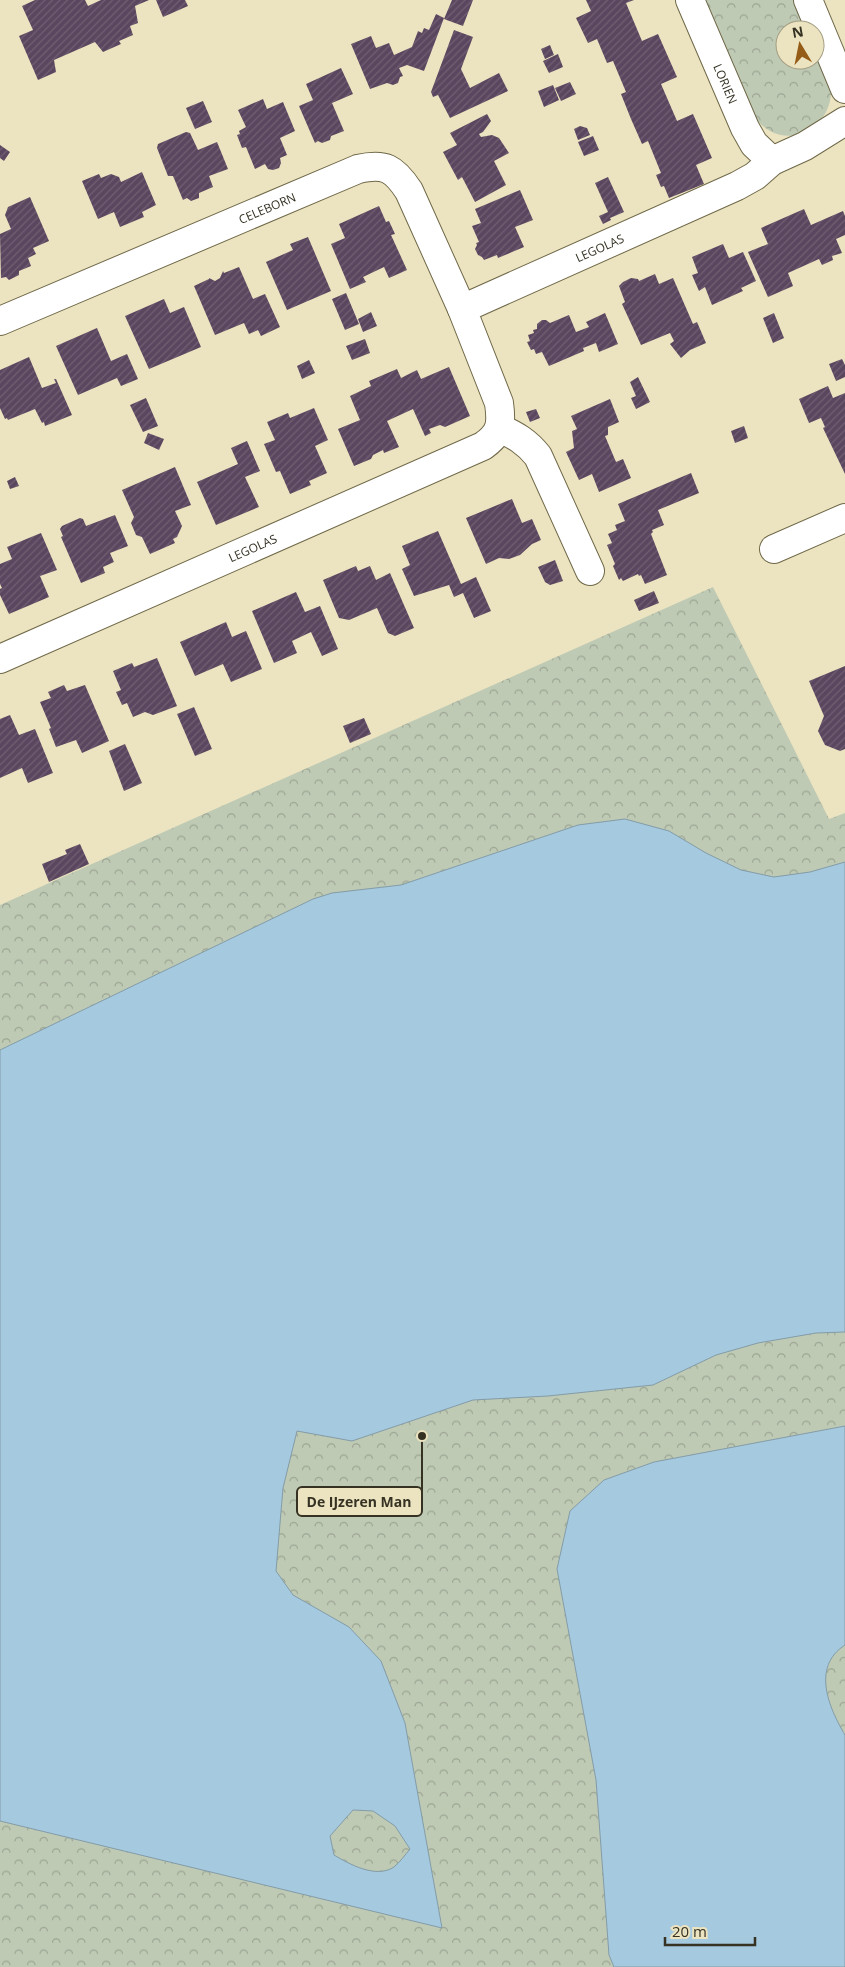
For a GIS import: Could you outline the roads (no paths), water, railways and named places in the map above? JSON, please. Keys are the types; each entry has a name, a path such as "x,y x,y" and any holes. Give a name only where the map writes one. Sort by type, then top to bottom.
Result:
{"street":[{"name":"LORIEN","path":"690,0 745,128 754,144 772,161"},
{"path":"808,0 845,89"},
{"name":"LEGOLAS","path":"462,308 738,186 755,176 772,161 805,146 845,121"},
{"name":"CELEBORN","path":"0,321 358,169 378,166 394,172 409,191 462,308"},
{"path":"462,308 500,403 501,417 499,428 529,445 538,456 590,571"},
{"name":"LEGOLAS","path":"0,659 465,456 493,439 499,428"},
{"path":"774,549 845,518"}],"water":[{"path":"625,819 669,831 706,853 741,870 774,877 810,872 845,862 845,1332 816,1333 758,1343 716,1355 653,1385 548,1396 473,1400 352,1441 297,1431 283,1488 276,1571 293,1595 349,1627 381,1661 405,1723 442,1928 0,1821 0,1050 313,899 332,893 401,885 578,825","holes":["353,1810 373,1811 395,1826 410,1849 394,1867 387,1870 371,1871 363,1869 334,1855 330,1836"]},
{"path":"845,1426 845,1645 835,1654 828,1665 826,1688 833,1713 845,1735 845,1967 614,1967 609,1955 596,1780 557,1569 570,1511 604,1480 654,1462"}],"place":[{"name":"De IJzeren Man","path":"422,1436"}]}
